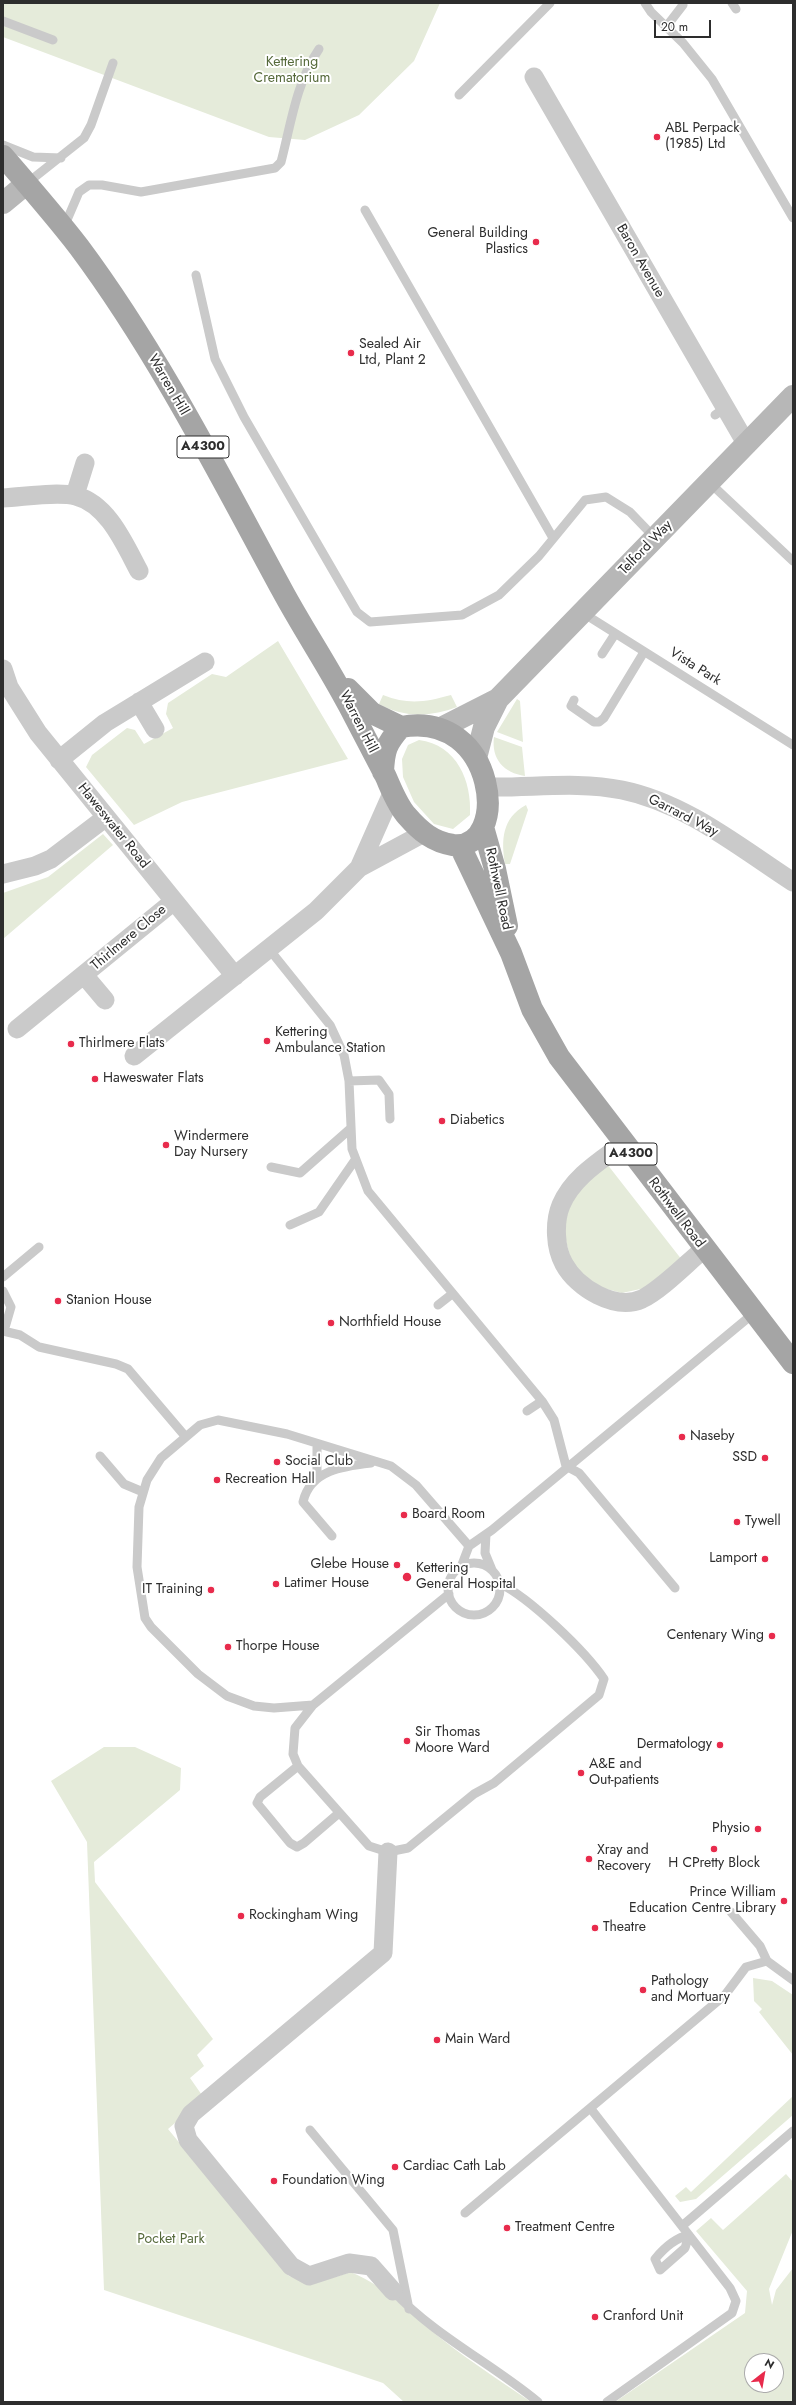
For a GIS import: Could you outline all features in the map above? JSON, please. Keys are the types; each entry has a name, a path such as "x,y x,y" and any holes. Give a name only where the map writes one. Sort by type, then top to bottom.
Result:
{"main road":[{"name":"Warren Hill","path":"3,156 79,248 144,345 211,461 289,604 332,672 388,781"},
{"name":"Warren Hill","path":"332,672 372,713 401,727"},
{"name":"A4300","path":"388,781 405,814 424,833 439,843 460,846 473,841 483,827 488,805 488,788 476,758 461,741 441,728 424,724 401,727"},
{"path":"388,781 384,751 390,739 401,727"},
{"name":"Rothwell Road","path":"483,827 504,907 511,953"},
{"name":"Rothwell Road","path":"460,846 511,953 532,1009 559,1057 623,1144 793,1362"}],"street":[{"name":"Baron Avenue","path":"534,77 720,411 747,445"},
{"path":"3,203 26,184"},
{"name":"Telford Way","path":"476,758 484,727 498,699 747,445 793,396"},
{"path":"75,495 85,463"},
{"path":"3,498 75,495 84,498 98,508 118,531 139,571"},
{"path":"59,760 105,723 205,662"},
{"name":"Haweswater Road","path":"3,669 9,687 22,709 59,760 235,976"},
{"name":"Telford Way","path":"441,728 498,699"},
{"path":"140,702 155,729"},
{"path":"359,868 388,781"},
{"name":"Garrard Way","path":"488,788 571,785 620,790 647,796 711,828 793,882"},
{"path":"3,874 35,866 51,859 105,818"},
{"path":"134,1056 316,911 359,868 424,833"},
{"name":"Thirlmere Close","path":"18,1029 174,901"},
{"name":"Thirlmere Close","path":"84,975 105,1000"},
{"path":"623,1144 582,1174 561,1205 557,1244 564,1264 580,1282 599,1295 618,1301 642,1299 704,1249"},
{"path":"388,1852 383,1953 191,2114 184,2126 188,2140 291,2266 310,2276 350,2263 371,2266 393,2291"}],"lane":[{"path":"459,95 550,3"},
{"path":"645,3 651,12 683,43 712,79 793,218"},
{"path":"666,27 683,5 682,3"},
{"path":"3,22 53,40"},
{"path":"63,228 73,202 79,192 89,185 102,185 141,192 275,168 281,162 287,128 308,66 319,49"},
{"path":"26,184 76,146 88,132 113,63"},
{"path":"3,145 33,158 61,158"},
{"path":"365,210 553,538"},
{"path":"196,275 215,359 244,417 357,612 370,622 462,615 499,595 539,556 585,500 606,497 630,512 655,538"},
{"path":"710,482 793,561"},
{"name":"Vista Park","path":"583,613 793,745"},
{"path":"602,654 615,634"},
{"path":"574,700 571,706 574,709 599,722 604,718 644,652"},
{"path":"269,949 330,1025 344,1055 349,1081 350,1129 355,1160 368,1191 542,1401 554,1420 566,1466 579,1473 675,1588"},
{"path":"349,1081 379,1080 389,1094 390,1119"},
{"path":"272,1168 300,1173 350,1129"},
{"path":"290,1225 319,1212 355,1160"},
{"path":"3,1277 39,1247"},
{"path":"3,1291 11,1307 4,1331 20,1335 39,1347 116,1364 128,1369 185,1436"},
{"path":"438,1305 452,1294"},
{"path":"486,1534 485,1553 499,1583 499,1598 489,1611 481,1614 464,1614 457,1609 449,1594 451,1579 461,1567 469,1546 486,1534 566,1466 754,1313"},
{"path":"527,1411 542,1401"},
{"path":"313,1705 274,1708 254,1706 227,1696 198,1674 151,1627 144,1613 137,1567 139,1507 147,1480 161,1458 185,1436 200,1425 218,1420 287,1434 391,1466 416,1485 469,1546"},
{"path":"317,1444 317,1479"},
{"path":"100,1456 124,1484 143,1492"},
{"path":"332,1536 303,1502 306,1491 317,1479 340,1466 377,1462"},
{"path":"461,1567 477,1564 492,1570"},
{"path":"449,1594 313,1705 295,1728 292,1747 298,1766 369,1846 388,1852 408,1848 474,1794 494,1783 599,1695 604,1679 594,1664 517,1592 499,1583"},
{"path":"298,1766 260,1797 257,1803 290,1843 297,1847 304,1843 339,1813"},
{"path":"731,1912 760,1946 767,1961 793,1980"},
{"path":"465,2213 591,2109 725,1995 746,1967 767,1961"},
{"path":"591,2109 730,2288 736,2301 732,2313 607,2402"},
{"path":"310,2130 393,2230 410,2309"},
{"path":"682,2226 793,2131"},
{"path":"393,2291 410,2309 443,2335 507,2376 538,2402"}],"green space":[{"name":"Kettering Crematorium","path":"3,3 440,3 414,61 359,115 305,140 269,137 3,37"},
{"path":"278,641 348,759 182,802 134,825 86,767 92,755 127,728 135,730 144,744 173,728 166,714 168,703 212,674 226,677"},
{"path":"383,695 401,700 425,701 451,695 457,707 437,713 408,714 388,709 379,704"},
{"path":"517,699 520,701 523,742 497,732"},
{"path":"494,737 522,747 525,776 511,772 500,764 495,752"},
{"path":"419,740 432,743 443,749 460,767 465,778 470,802 470,815 453,829 434,824 414,802 403,777 402,759 408,745"},
{"path":"526,805 528,810 510,864 505,864 503,846 505,830 512,816"},
{"path":"103,834 113,845 3,939 3,893 48,877"},
{"path":"607,1164 682,1260 645,1288 622,1293 599,1287 572,1265 562,1224 570,1199"},
{"name":"Pocket Park","path":"104,1747 135,1747 181,1768 180,1790 94,1862 95,1882 213,2039 197,2055 204,2066 190,2078 204,2098 168,2129 289,2276 306,2280 320,2280 350,2272 363,2278 388,2294 454,2348 531,2402 404,2402 383,2383 104,2290 87,1842 51,1781"},
{"path":"753,1978 772,1981 793,1995 793,2055 759,2012 762,2009 754,2001"},
{"path":"793,2096 793,2115 696,2199 680,2202 675,2196 686,2187 691,2192"},
{"path":"786,2174 793,2182 793,2230 769,2289 772,2305 776,2290 793,2268 793,2402 615,2402 745,2313 747,2291 696,2231 711,2218 723,2230"}],"place":[{"name":"ABL Perpack (1985) Ltd","path":"657,137"},
{"name":"General Building Plastics","path":"536,242"},
{"name":"Sealed Air Ltd, Plant 2","path":"351,353"},
{"name":"Kettering Ambulance Station","path":"267,1041"},
{"name":"Thirlmere Flats","path":"71,1044"},
{"name":"Haweswater Flats","path":"95,1079"},
{"name":"Diabetics","path":"442,1121"},
{"name":"Windermere Day Nursery","path":"166,1145"},
{"name":"Stanion House","path":"58,1301"},
{"name":"Northfield House","path":"331,1323"},
{"name":"Naseby","path":"682,1437"},
{"name":"SSD","path":"765,1458"},
{"name":"Social Club","path":"277,1462"},
{"name":"Recreation Hall","path":"217,1480"},
{"name":"Board Room","path":"404,1515"},
{"name":"Tywell","path":"737,1522"},
{"name":"Lamport","path":"765,1559"},
{"name":"Glebe House","path":"397,1565"},
{"name":"Kettering General Hospital","path":"407,1577"},
{"name":"Latimer House","path":"276,1584"},
{"name":"IT Training","path":"211,1590"},
{"name":"Centenary Wing","path":"772,1636"},
{"name":"Thorpe House","path":"228,1647"},
{"name":"Sir Thomas Moore Ward","path":"407,1741"},
{"name":"Dermatology","path":"720,1745"},
{"name":"A&E and Out-patients","path":"581,1773"},
{"name":"Physio","path":"758,1829"},
{"name":"H CPretty Block","path":"714,1849"},
{"name":"Xray and Recovery","path":"589,1859"},
{"name":"Prince William Education Centre Library","path":"784,1901"},
{"name":"Rockingham Wing","path":"241,1916"},
{"name":"Theatre","path":"595,1928"},
{"name":"Pathology and Mortuary","path":"643,1990"},
{"name":"Main Ward","path":"437,2040"},
{"name":"Cardiac Cath Lab","path":"395,2167"},
{"name":"Foundation Wing","path":"274,2181"},
{"name":"Treatment Centre","path":"507,2228"},
{"name":"Cranford Unit","path":"595,2317"}]}
